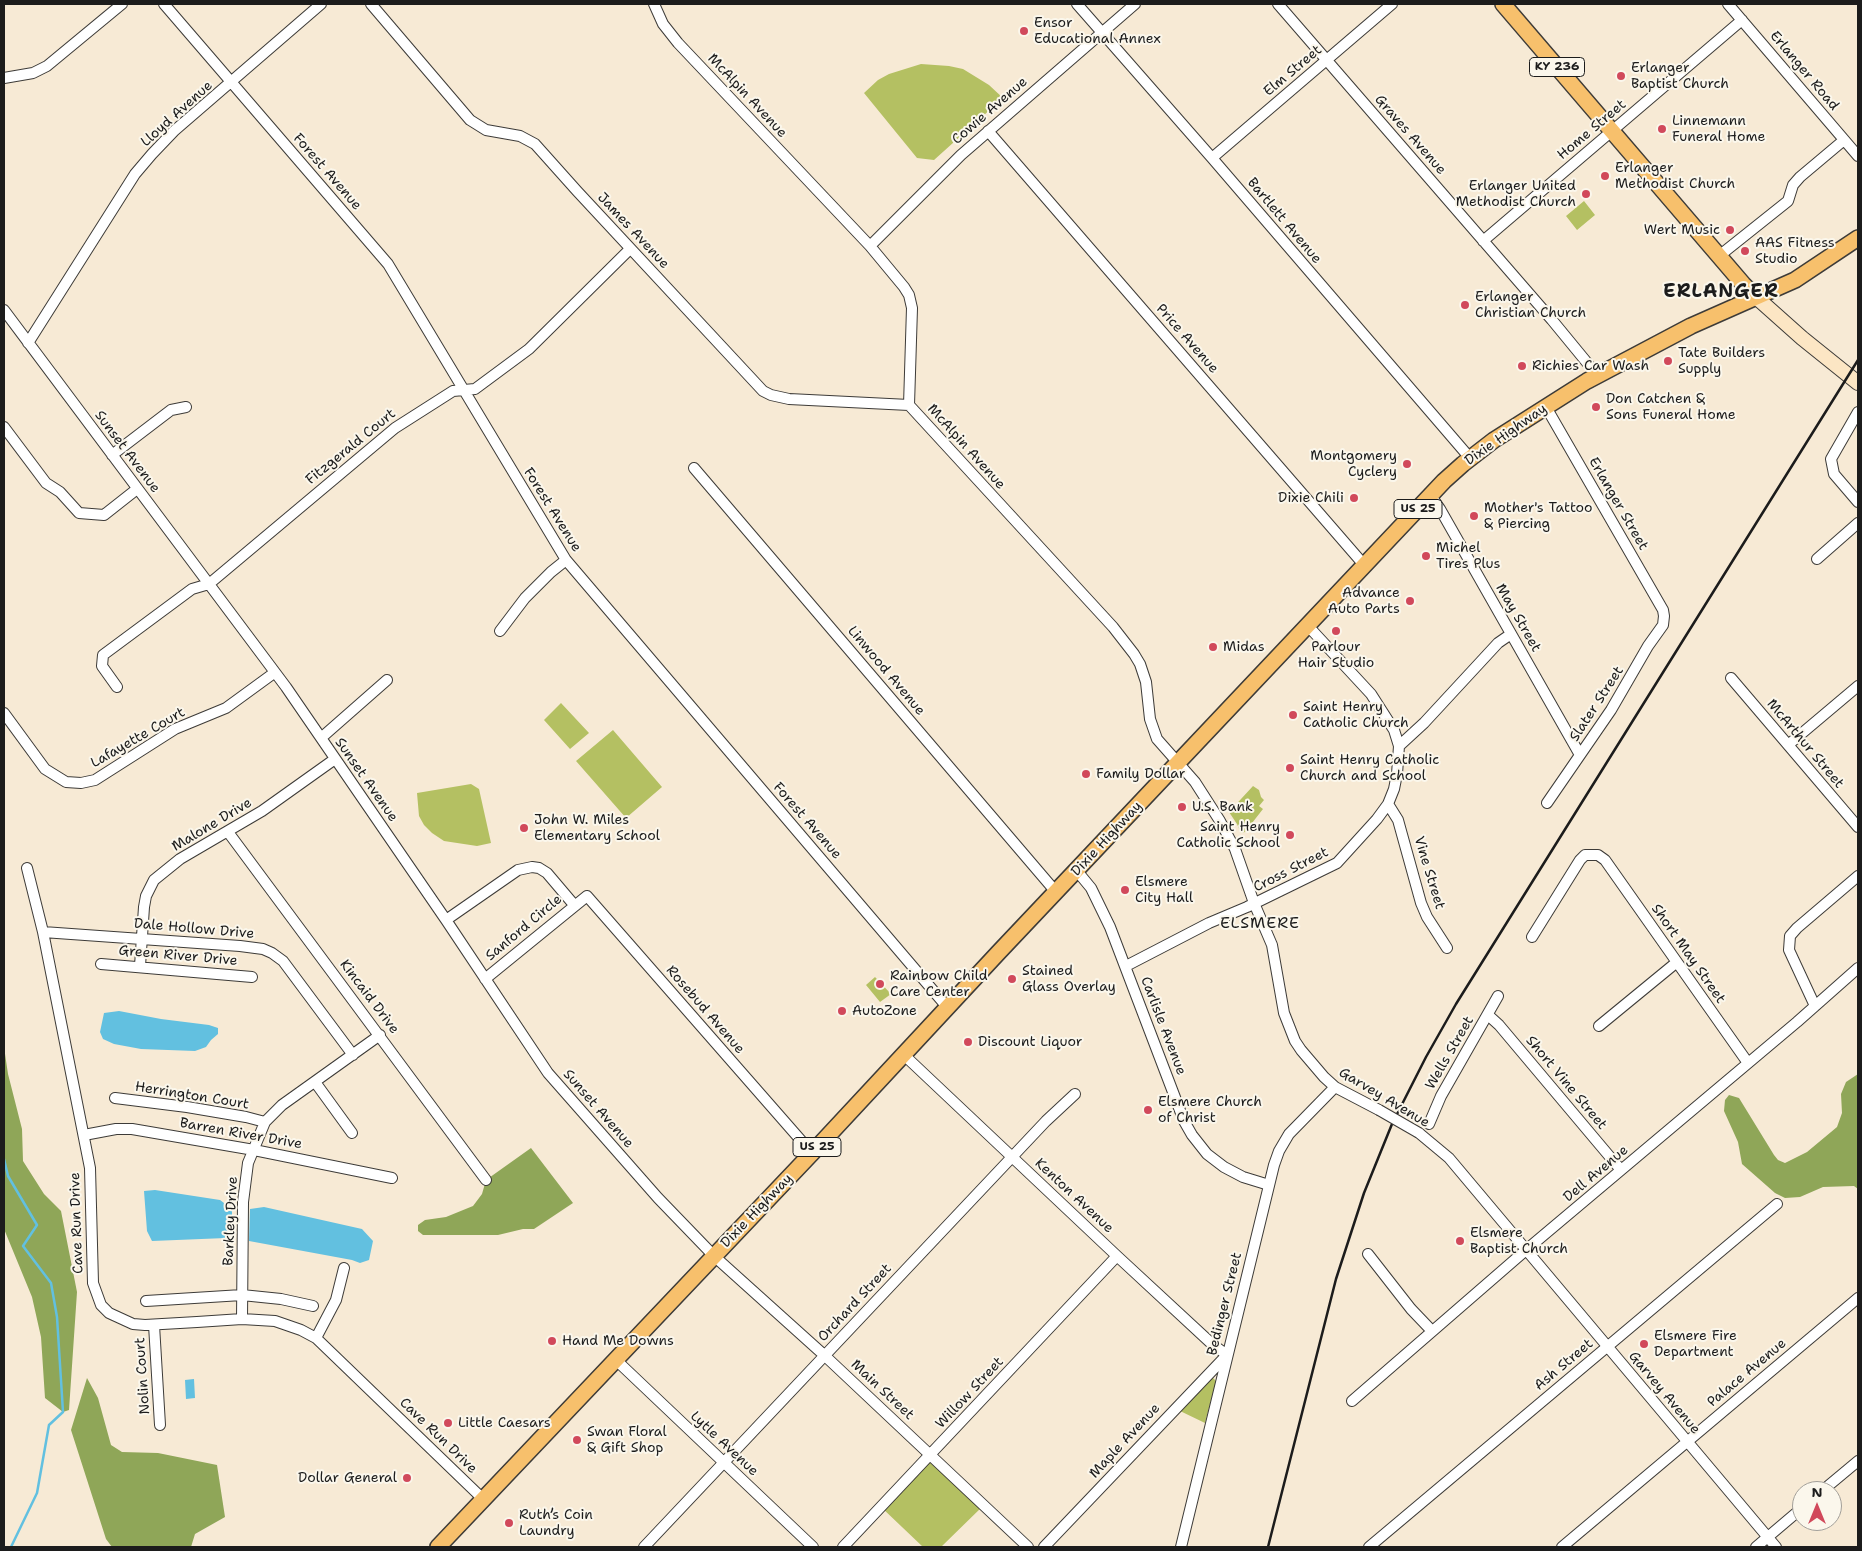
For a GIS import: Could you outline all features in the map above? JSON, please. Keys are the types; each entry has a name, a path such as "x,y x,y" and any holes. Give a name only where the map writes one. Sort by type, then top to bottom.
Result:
{"main road":[{"name":"KY 236","path":"1503,4 1743,284 1802,338 1858,383"},
{"name":"Dixie Highway","path":"438,1547 1431,496 1470,458 1494,440 1598,376 1691,326 1795,280 1858,238"}],"street":[{"path":"4,78 33,73 47,66 122,4"},
{"name":"Forest Avenue","path":"164,4 381,255 566,560 948,1008"},
{"name":"Lloyd Avenue","path":"28,343 135,174 174,131 321,4"},
{"name":"James Avenue","path":"371,4 470,120 486,130 520,136 534,144 763,391 772,396 789,399 909,405"},
{"name":"McAlpin Avenue","path":"654,4 663,24 678,43 870,246 904,287 909,295 912,308 909,405 1113,628 1134,654 1140,664 1146,682 1154,732 1164,749 1178,763"},
{"name":"Bartlett Avenue","path":"1077,4 1470,458"},
{"name":"Cowie Avenue","path":"870,246 960,155 1135,4"},
{"name":"Graves Avenue","path":"1278,4 1598,376"},
{"name":"Elm Street","path":"1212,158 1392,4"},
{"name":"Erlanger Road","path":"1728,4 1858,156"},
{"name":"Home Street","path":"1483,241 1742,20"},
{"name":"Price Avenue","path":"988,131 1365,566"},
{"path":"1719,256 1788,201 1793,185 1800,177 1844,140"},
{"name":"Fitzgerald Court","path":"118,687 102,666 103,655 192,589 209,584 382,438 453,391 475,389 529,349 630,249"},
{"name":"Sunset Avenue","path":"4,310 209,584 321,738 548,1073 658,1198 714,1256"},
{"path":"112,455 171,410 186,406"},
{"name":"Erlanger Street","path":"1546,407 1663,610 1664,616"},
{"path":"1858,412 1831,459 1834,474 1858,502"},
{"path":"4,427 46,483 60,492 79,513 104,515 137,488"},
{"name":"Linwood Avenue","path":"694,468 1056,892"},
{"name":"May Street","path":"1431,496 1580,755"},
{"path":"1817,559 1858,523"},
{"path":"500,631 525,598 566,560"},
{"name":"Slater Street","path":"1547,803 1611,710 1648,646 1663,625 1664,616"},
{"path":"1308,626 1375,699 1391,723 1399,746 1424,723 1498,643 1511,634"},
{"name":"Lafayette Court","path":"4,714 45,769 66,782 81,783 95,780 176,729 226,708 274,673"},
{"name":"McArthur Street","path":"1731,678 1858,828"},
{"path":"321,738 387,680"},
{"path":"1788,744 1858,686"},
{"name":"Cross Street","path":"1126,966 1209,923 1254,904 1337,863 1378,818 1388,804 1394,789 1399,746"},
{"name":"Malone Drive","path":"140,966 146,896 154,880 180,859 228,832 335,759"},
{"name":"Garvey Avenue","path":"1178,763 1195,782 1235,849 1254,904 1272,944 1284,1013 1296,1040 1314,1067 1335,1087 1380,1110 1418,1133 1449,1158 1776,1547"},
{"name":"Vine Street","path":"1388,804 1398,820 1421,903 1427,917 1447,948"},
{"name":"Kincaid Drive","path":"228,832 486,1180"},
{"name":"Short May Street","path":"1532,936 1580,860 1585,855 1598,855 1605,860 1748,1063"},
{"name":"Sanford Circle","path":"446,920 518,870 532,867 539,868 547,873 575,906 485,978"},
{"name":"Cave Run Drive","path":"27,868 43,932 84,1135 91,1184 91,1252 93,1283 97,1298 109,1313 126,1322 154,1325 242,1318 275,1321 294,1326 316,1338 483,1500"},
{"name":"Carlisle Avenue","path":"1077,871 1091,888 1110,927 1184,1121 1192,1135 1207,1154 1224,1167 1243,1178 1269,1185"},
{"path":"1815,1006 1789,950 1790,936 1858,876"},
{"name":"Rosebud Avenue","path":"575,906 587,896 812,1153"},
{"name":"Dale Hollow Drive","path":"43,932 252,947 272,953 282,961 353,1055"},
{"path":"1599,1026 1677,962"},
{"name":"Green River Drive","path":"101,964 252,977"},
{"name":"Dell Avenue","path":"1352,1401 1526,1250 1858,968"},
{"name":"Wells Street","path":"1429,1124 1441,1096 1498,996"},
{"name":"Short Vine Street","path":"1488,1015 1499,1025 1621,1170"},
{"name":"Barkley Drive","path":"242,1318 243,1202 248,1163 265,1122 282,1105 380,1035"},
{"name":"Kenton Avenue","path":"904,1055 1117,1256 1212,1344 1227,1355"},
{"path":"315,1082 352,1133"},
{"name":"Bedinger Street","path":"1181,1547 1269,1185 1279,1151 1289,1134 1335,1087"},
{"name":"Orchard Street","path":"644,1547 1046,1121 1075,1094"},
{"name":"Herrington Court","path":"115,1098 187,1106 265,1122"},
{"name":"Barren River Drive","path":"84,1135 116,1129 132,1129 254,1150 392,1178"},
{"name":"Ash Street","path":"1368,1547 1777,1204"},
{"path":"1368,1254 1411,1309 1432,1331"},
{"name":"Main Street","path":"714,1256 824,1355 1028,1547"},
{"name":"Willow Street","path":"843,1547 1117,1256"},
{"path":"316,1338 336,1300 344,1268"},
{"path":"146,1301 242,1295 281,1299 313,1306"},
{"name":"Palace Avenue","path":"1562,1547 1858,1298"},
{"name":"Nolin Court","path":"154,1325 160,1425"},
{"name":"Maple Avenue","path":"1044,1547 1227,1355"},
{"name":"Lytle Avenue","path":"616,1360 813,1547"},
{"path":"1834,1481 1858,1460"},
{"path":"1756,1547 1792,1517"}],"green space":[{"path":"921,64 963,69 989,85 1003,98 934,160 917,158 864,93 878,80 889,74"},
{"path":"1584,201 1595,215 1577,230 1566,216"},
{"path":"561,703 589,733 570,749 544,720"},
{"path":"613,730 662,787 626,818 576,761"},
{"path":"471,784 479,789 491,843 477,846 444,841 424,825 419,816 417,793"},
{"path":"1253,786 1259,790 1264,800 1259,806 1263,809 1245,832 1241,833 1229,812"},
{"path":"875,977 891,994 880,1002 866,985"},
{"path":"4,1047 8,1074 22,1129 23,1161 44,1194 61,1211 77,1292 69,1410 63,1412 45,1398 41,1337 32,1297 4,1229"},
{"path":"1858,1074 1858,1189 1854,1186 1823,1187 1800,1197 1785,1198 1775,1193 1742,1164 1738,1142 1724,1111 1725,1100 1729,1095 1739,1098 1774,1155 1778,1160 1785,1163 1807,1152 1837,1127 1842,1113 1841,1094 1846,1082"},
{"path":"531,1148 573,1203 534,1229 523,1229 498,1235 423,1235 418,1231 418,1225 425,1220 446,1217 473,1206 482,1194 486,1180"},
{"path":"1212,1377 1216,1381 1205,1423 1178,1410"},
{"path":"87,1378 98,1398 111,1445 122,1452 158,1453 217,1465 225,1517 195,1534 191,1547 112,1547 106,1539 71,1430"},
{"path":"931,1455 984,1505 941,1547 923,1547 881,1507"}],"water":[{"path":"119,1011 209,1025 218,1028 218,1034 206,1047 195,1051 141,1049 114,1044 103,1039 100,1032 104,1013"},
{"path":"155,1190 220,1200 232,1209 232,1235 226,1238 152,1241 147,1231 144,1191"},
{"path":"264,1207 362,1229 373,1241 369,1260 360,1263 249,1241 250,1209"},
{"path":"194,1379 195,1398 186,1399 185,1380"}],"waterway":[{"path":"4,1159 8,1176 37,1225 23,1246 51,1283 57,1317 63,1412 49,1425 37,1493 11,1547"}],"railway":[{"path":"1268,1547 1336,1279 1364,1193 1392,1124 1426,1057 1456,1004 1858,360"}],"place":[{"name":"Ensor Educational Annex","path":"1024,31"},
{"name":"Erlanger Baptist Church","path":"1621,76"},
{"name":"Linnemann Funeral Home","path":"1662,129"},
{"name":"Erlanger Methodist Church","path":"1605,176"},
{"name":"Erlanger United Methodist Church","path":"1586,194"},
{"name":"Wert Music","path":"1730,230"},
{"name":"AAS Fitness Studio","path":"1745,251"},
{"name":"Erlanger Christian Church","path":"1465,305"},
{"name":"Tate Builders Supply","path":"1668,361"},
{"name":"Richies Car Wash","path":"1522,366"},
{"name":"Don Catchen & Sons Funeral Home","path":"1596,407"},
{"name":"Montgomery Cyclery","path":"1407,464"},
{"name":"Dixie Chili","path":"1354,498"},
{"name":"Mother's Tattoo & Piercing","path":"1474,516"},
{"name":"Michel Tires Plus","path":"1426,556"},
{"name":"Advance Auto Parts","path":"1410,601"},
{"name":"Parlour Hair Studio","path":"1336,631"},
{"name":"Midas","path":"1213,647"},
{"name":"Saint Henry Catholic Church","path":"1293,715"},
{"name":"Saint Henry Catholic Church and School","path":"1290,768"},
{"name":"Family Dollar","path":"1086,774"},
{"name":"U.S. Bank","path":"1182,807"},
{"name":"John W. Miles Elementary School","path":"524,828"},
{"name":"Saint Henry Catholic School","path":"1290,835"},
{"name":"Elsmere City Hall","path":"1125,890"},
{"name":"Stained Glass Overlay","path":"1012,979"},
{"name":"Rainbow Child Care Center","path":"880,984"},
{"name":"AutoZone","path":"842,1011"},
{"name":"Discount Liquor","path":"968,1042"},
{"name":"Elsmere Church of Christ","path":"1148,1110"},
{"name":"Elsmere Baptist Church","path":"1460,1241"},
{"name":"Hand Me Downs","path":"552,1341"},
{"name":"Elsmere Fire Department","path":"1644,1344"},
{"name":"Little Caesars","path":"448,1423"},
{"name":"Swan Floral & Gift Shop","path":"577,1440"},
{"name":"Dollar General","path":"407,1478"},
{"name":"Ruth’s Coin Laundry","path":"509,1523"}],"district":[{"name":"ERLANGER","path":"1721,292"},
{"name":"ELSMERE","path":"1260,924"}]}
